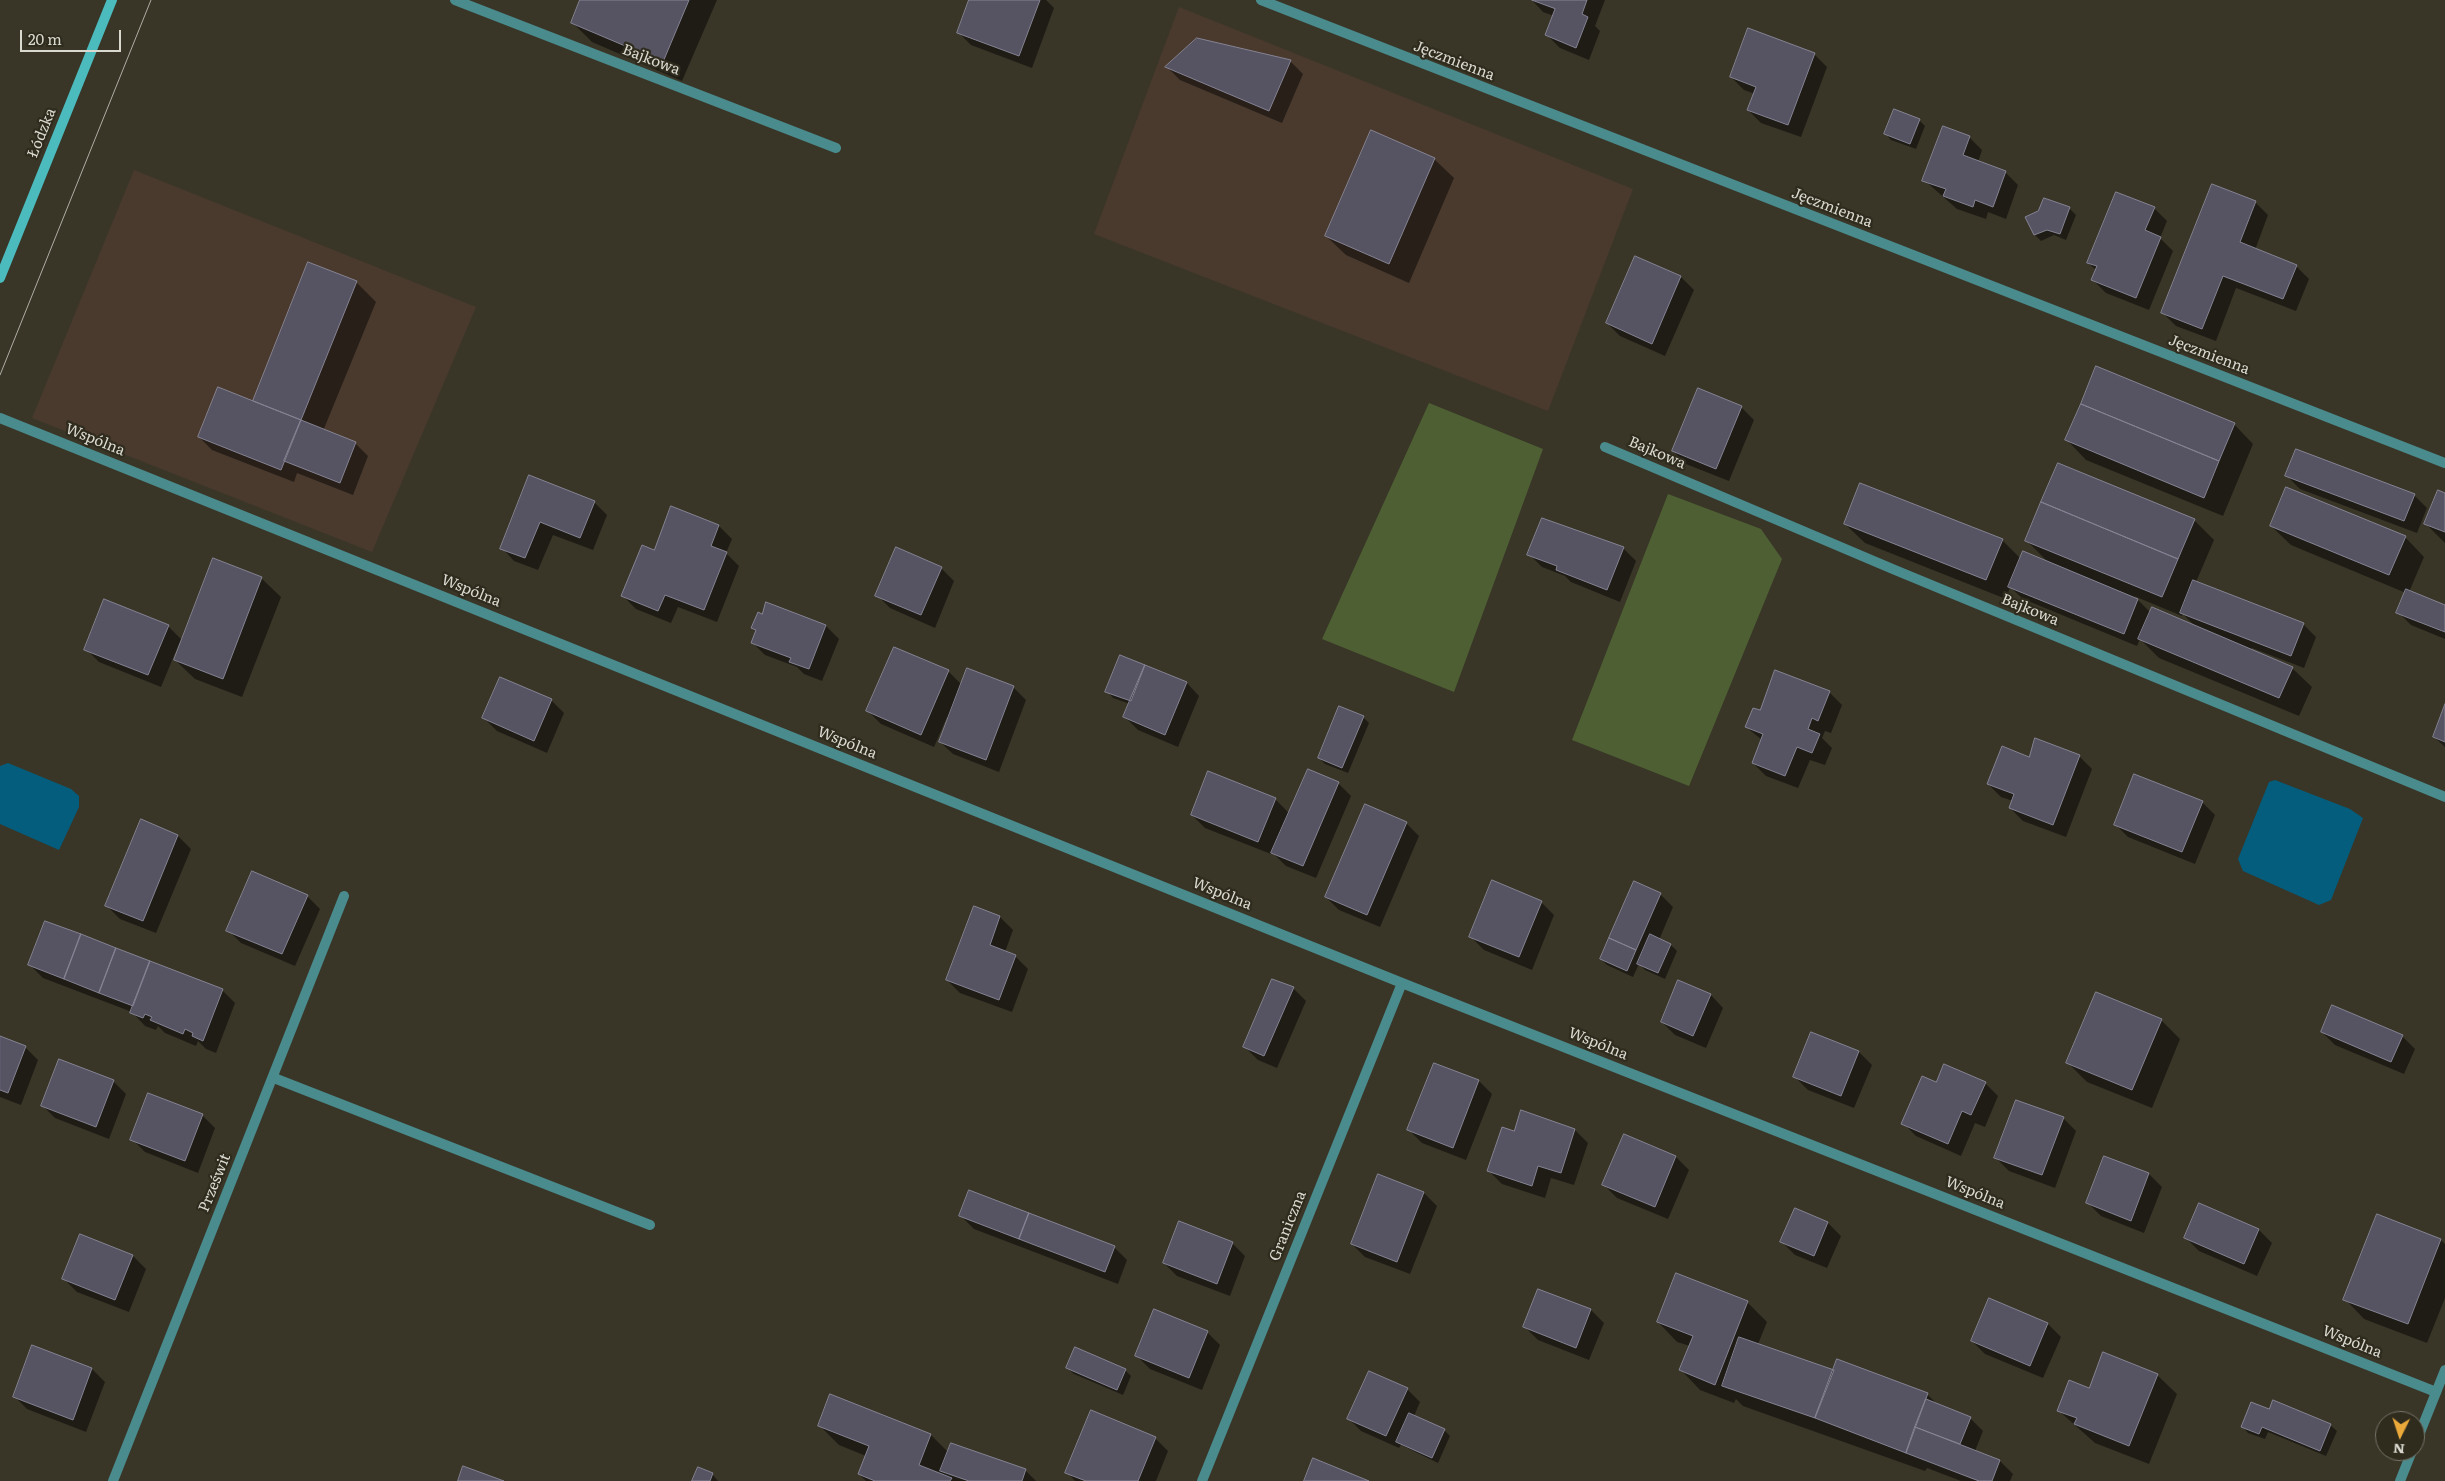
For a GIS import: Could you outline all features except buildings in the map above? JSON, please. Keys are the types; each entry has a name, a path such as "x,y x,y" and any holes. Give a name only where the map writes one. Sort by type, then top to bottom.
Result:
{"main road":[{"name":"Łódzka","path":"0,278 112,0"}],"street":[{"name":"Bajkowa","path":"455,0 836,148"},
{"name":"Jęczmienna","path":"1261,0 2445,463"},
{"name":"Wspólna","path":"0,418 1402,983 2436,1392"},
{"name":"Bajkowa","path":"1606,447 1904,574 2445,797"},
{"name":"Prześwit","path":"113,1481 274,1078 344,896"},
{"name":"Graniczna","path":"1202,1481 1402,983"},
{"path":"274,1078 650,1225"},
{"path":"2425,1419 2445,1370"},
{"path":"2400,1481 2408,1461"}],"shaded area":[{"path":"1179,7 1633,189 1548,411 1094,234"},
{"path":"134,170 476,307 372,552 32,418"}],"green space":[{"path":"1429,403 1543,449 1454,692 1322,639"},
{"path":"1668,494 1761,529 1782,559 1689,786 1572,740"}],"water":[{"path":"8,763 71,789 79,796 79,807 59,850 0,824 0,766"},
{"path":"2275,780 2350,809 2363,818 2331,900 2319,905 2243,871 2238,859 2269,782"}],"tram line":[{"path":"0,375 151,0"}]}
